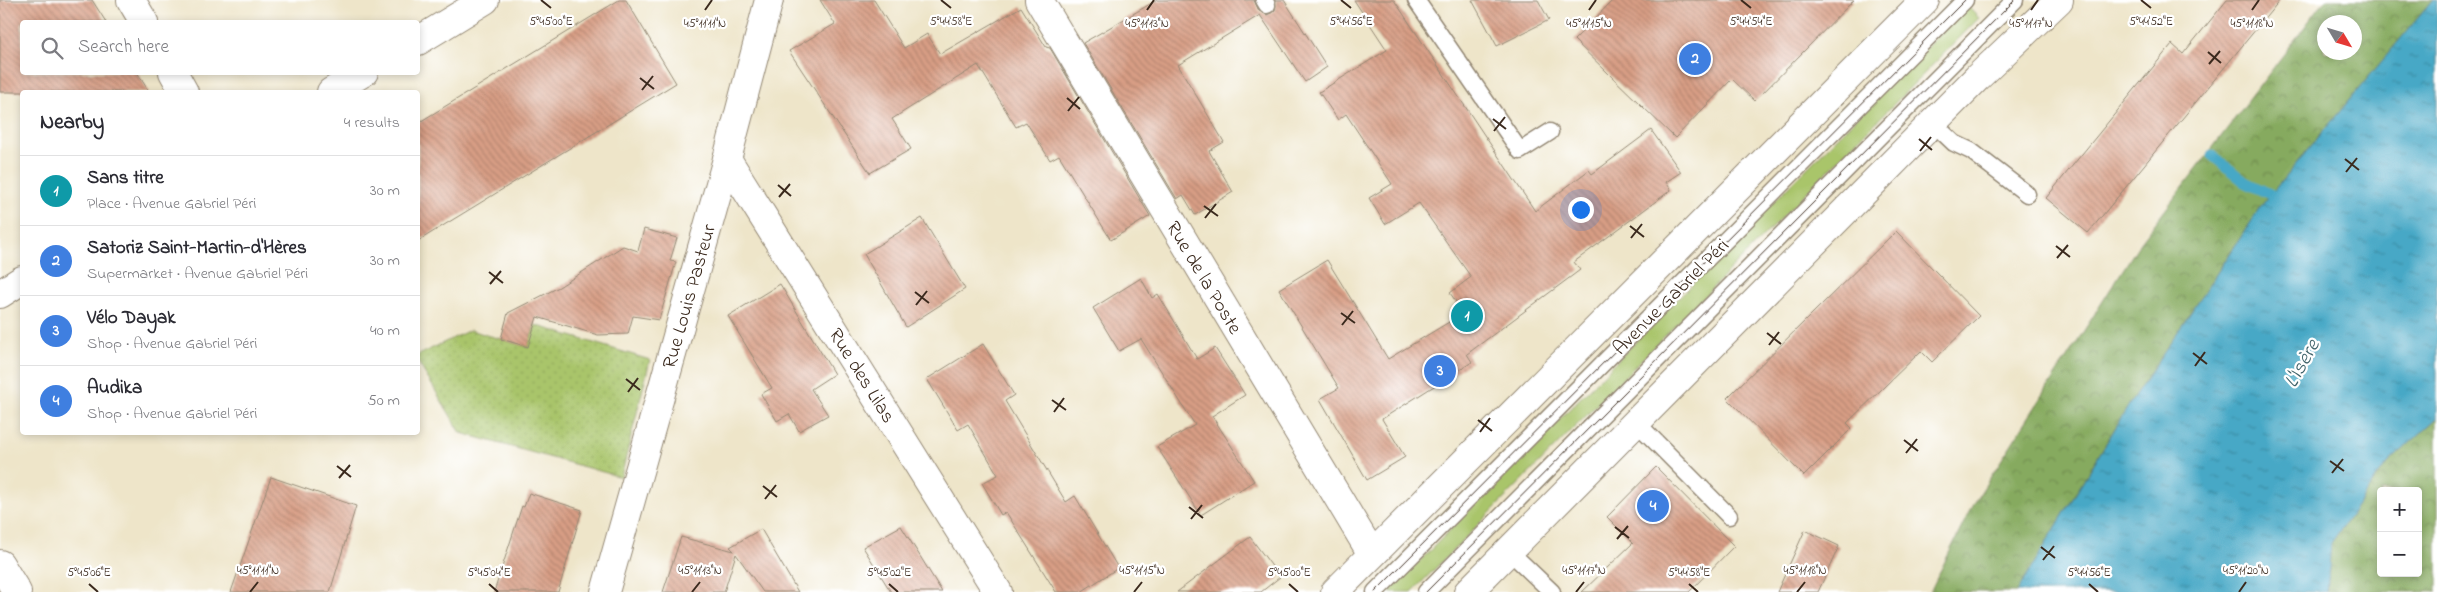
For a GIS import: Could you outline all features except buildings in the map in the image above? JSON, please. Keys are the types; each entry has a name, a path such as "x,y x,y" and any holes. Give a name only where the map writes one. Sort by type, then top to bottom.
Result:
{"street":[{"path":"131,0 143,20"},
{"path":"420,40 485,0"},
{"name":"Rue Louis Pasteur","path":"604,592 727,159 769,0"},
{"name":"Rue de la Poste","path":"1040,0 1372,554"},
{"name":"Avenue Gabriel Péri","path":"1335,592 1925,0"},
{"path":"1468,592 1977,78 2059,0"},
{"path":"175,75 183,90"},
{"path":"334,90 359,75"},
{"name":"Rue des Lilas","path":"727,159 998,592"},
{"path":"0,294 20,281"},
{"path":"0,564 17,592"}],"lane":[{"path":"1416,0 1520,151 1550,132"},
{"name":"Avenue Gabriel Péri","path":"1375,592 1965,0"},
{"name":"Avenue Gabriel Péri","path":"1426,592 2015,0"},
{"path":"1933,123 1954,143 1971,151 2026,194"},
{"path":"1636,422 1729,516"},
{"path":"1508,551 1552,592"}],"green space":[{"path":"2325,0 2433,0 2265,201 2129,405 2017,592 1930,592 1972,506 2140,243"},
{"path":"1967,6 1979,18 1412,592 1389,592"},
{"path":"535,325 650,360 621,477 461,433 420,365 420,354 470,330 528,347"},
{"path":"2437,418 2437,592 2327,592 2331,543 2385,466"}],"water":[{"name":"L'Isère","path":"2433,0 2437,0 2437,418 2385,466 2331,543 2327,592 2017,592 2129,405 2265,201"}],"waterway":[{"path":"2212,155 2245,182 2284,201"}],"tram line":[{"path":"1375,592 1965,0"},
{"path":"1426,592 2015,0"}],"place":[{"name":"Satoriz Saint-Martin-d'Hères","path":"1695,59"},
{"name":"Sans titre","path":"1467,316"},
{"name":"Vélo Dayak","path":"1440,371"},
{"name":"Audika","path":"1653,506"}]}
